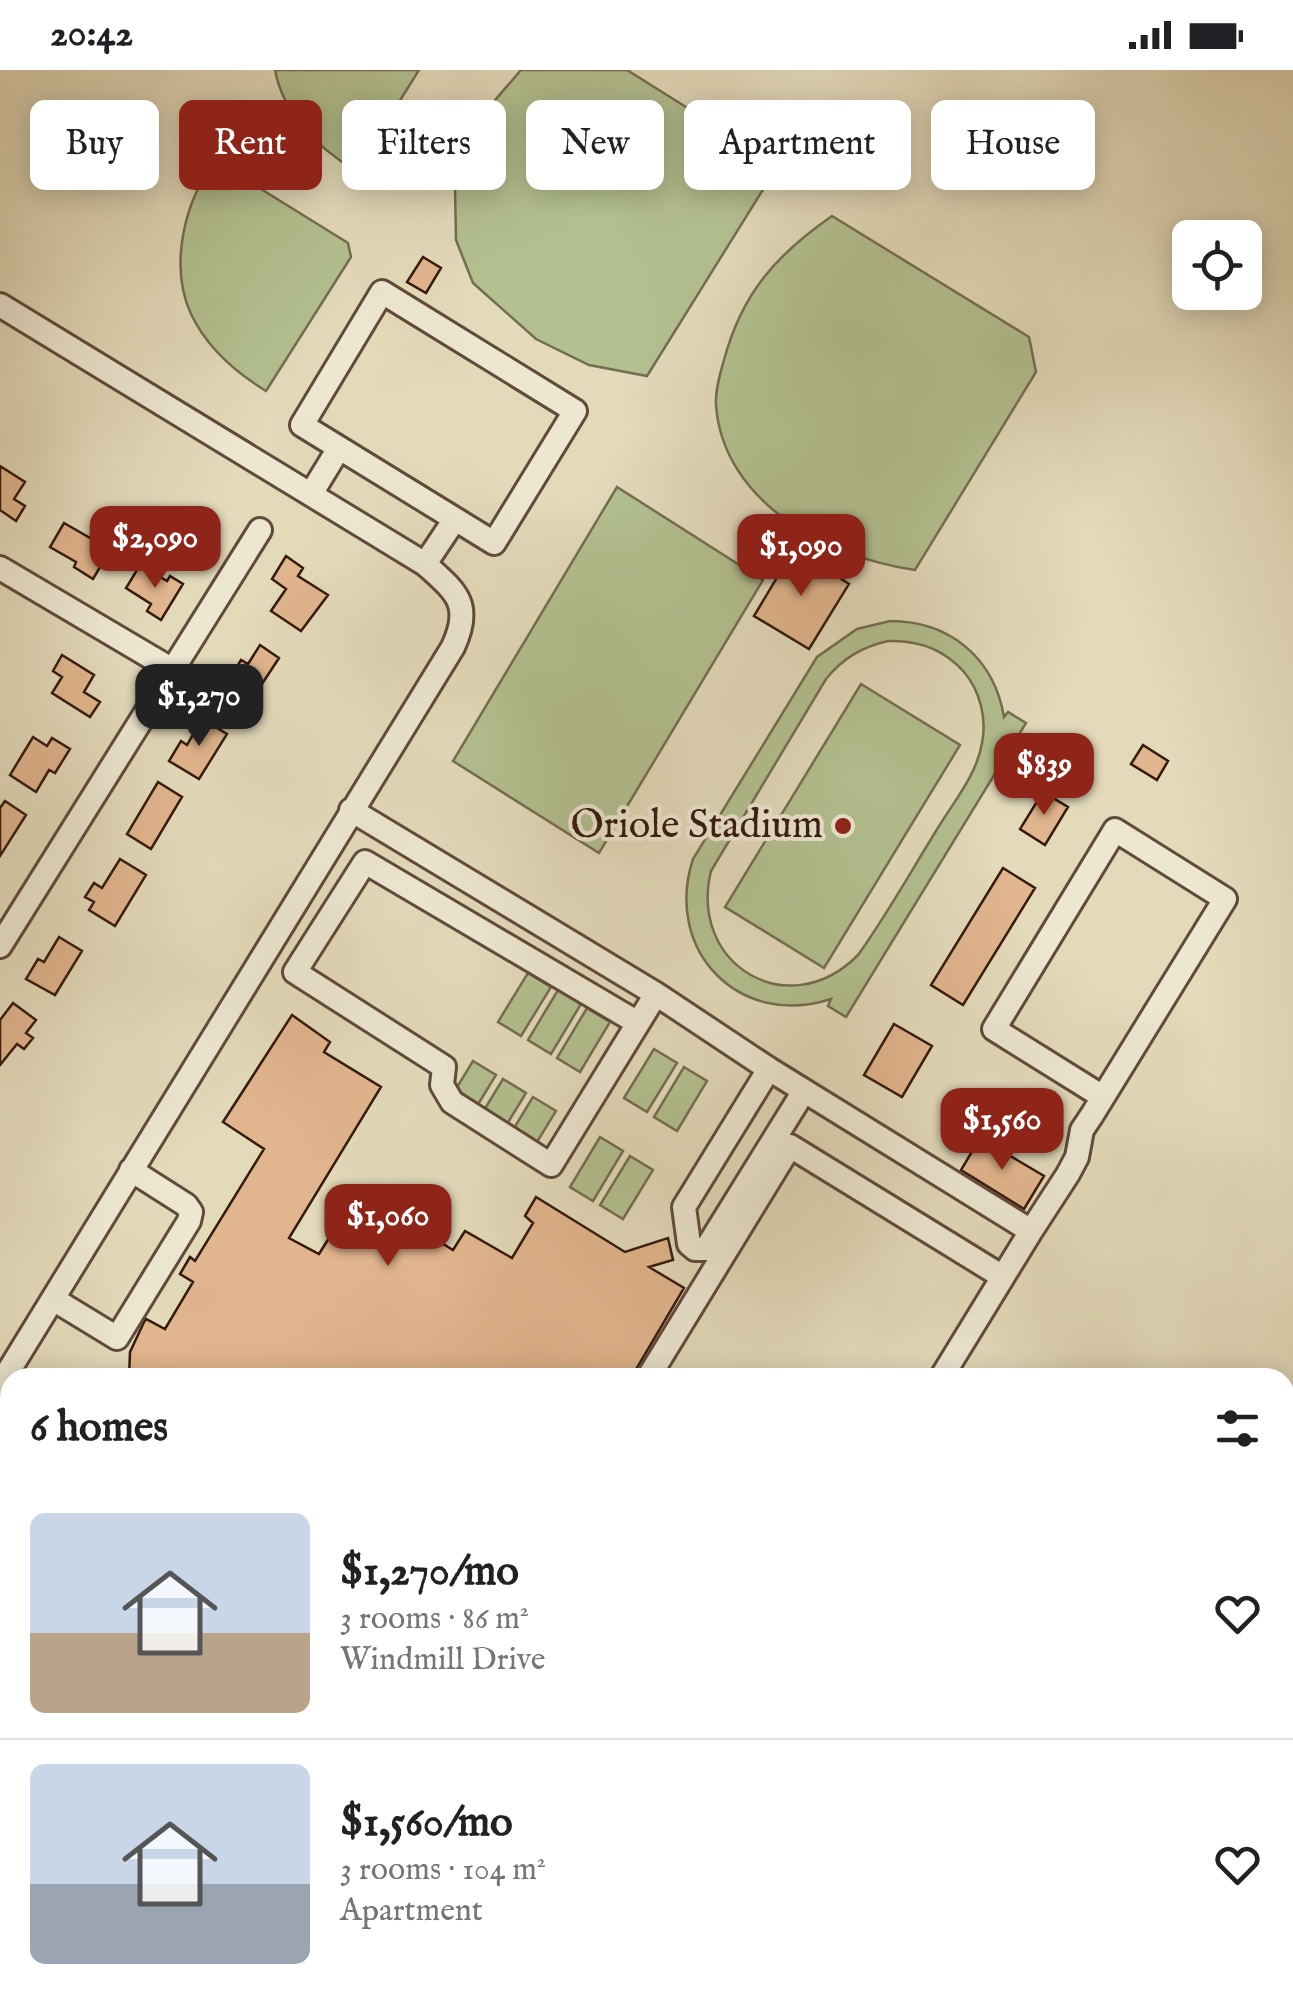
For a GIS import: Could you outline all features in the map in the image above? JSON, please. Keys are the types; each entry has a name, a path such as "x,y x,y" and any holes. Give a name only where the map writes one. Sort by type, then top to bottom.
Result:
{"street":[{"path":"382,292 576,411 494,543 454,518 302,425 382,292"},
{"path":"0,305 425,564 459,598 463,610 462,628 52,1298 16,1368"},
{"path":"311,494 340,448"},
{"path":"425,564 454,518"},
{"path":"0,946 260,530"},
{"path":"0,568 171,669"},
{"path":"351,810 656,994 1030,1231"},
{"path":"947,1368 1068,1174 1077,1157 1082,1130 1103,1097 1225,899 1114,830 994,1029 1103,1097"},
{"path":"295,972 365,862 638,1023"},
{"path":"480,928 497,900"},
{"path":"264,952 444,1068 442,1086 452,1102 552,1165 656,994"},
{"path":"769,1069 684,1207 689,1244 706,1249 804,1090"},
{"path":"654,1368 790,1146 1003,1276"},
{"path":"52,1298 118,1338 191,1212 162,1188 131,1170"}],"green space":[{"path":"275,70 419,70 400,100 342,100 342,162 322,146 322,100 285,100"},
{"path":"521,70 627,70 684,106 684,190 763,190 647,376 589,365 536,339 473,283 456,240 455,190 506,190 506,100 495,100"},
{"path":"198,190 263,190 348,243 351,257 266,391 214,348 191,314 184,295 183,234"},
{"path":"832,216 1029,337 1036,372 915,570 849,553 786,520 759,497 738,470 723,440 717,388 741,315 751,295 778,261"},
{"path":"617,487 763,580 599,853 453,761"},
{"path":"890,621 932,628 950,636 966,647 990,677 1004,717 1008,712 1026,723 846,1017 828,1006 831,999 798,1005 767,1003 739,992 717,975 699,952 689,924 687,893 693,859 817,657 857,629","holes":["899,641 939,652 970,679 984,724 975,766 858,955 831,975 803,985 775,984 750,974 729,957 715,934 708,904 711,871 826,679 861,650"]},
{"name":"Oriole Stadium","path":"861,684 960,745 824,968 725,907"},
{"path":"528,973 551,987 521,1036 498,1022"},
{"path":"558,990 581,1004 551,1054 528,1040"},
{"path":"587,1008 610,1022 580,1072 557,1058"},
{"path":"654,1049 677,1063 647,1112 624,1098"},
{"path":"473,1061 496,1075 466,1124 443,1110"},
{"path":"684,1067 707,1081 677,1131 654,1117"},
{"path":"503,1079 526,1093 496,1142 473,1128"},
{"path":"533,1097 556,1111 526,1160 503,1146"},
{"path":"600,1137 623,1151 593,1201 570,1187"},
{"path":"630,1156 653,1170 623,1219 600,1205"}],"building":[{"path":"423,257 441,268 426,293 407,282"},
{"path":"0,466 25,482 14,499 25,506 16,521 0,510"},
{"path":"64,523 92,539 97,530 116,540 93,579 74,567 76,562 50,547"},
{"path":"794,549 849,584 809,649 754,616"},
{"path":"286,556 303,568 298,576 328,595 301,631 271,611 286,589 272,579"},
{"path":"140,565 167,581 170,576 183,584 161,620 147,611 151,604 126,588"},
{"path":"260,645 279,658 252,699 227,683 241,660 248,664"},
{"path":"62,655 94,675 84,692 100,702 90,717 52,693 62,677 53,671"},
{"path":"202,719 227,734 199,779 169,761 181,741 187,745"},
{"path":"33,737 47,746 52,738 70,749 55,773 49,770 36,792 10,775"},
{"path":"1143,745 1168,761 1157,780 1131,764"},
{"path":"1027,759 1047,771 1035,790 1015,778"},
{"path":"158,782 182,797 151,849 127,834"},
{"path":"1043,792 1068,807 1045,845 1020,829"},
{"path":"5,801 26,815 0,856 0,808"},
{"path":"120,859 146,875 115,926 89,910 94,902 85,897 94,883 102,888"},
{"path":"1003,868 1035,888 963,1005 931,985"},
{"path":"59,937 82,951 55,995 26,979 38,959 44,962"},
{"path":"13,1003 36,1020 26,1033 33,1038 24,1049 17,1044 0,1065 0,1020"},
{"path":"292,1015 330,1042 324,1052 381,1087 289,1238 319,1254 358,1191 453,1250 465,1231 512,1258 533,1223 525,1216 536,1197 625,1252 668,1238 673,1260 649,1267 684,1288 637,1368 129,1368 130,1352 144,1322 146,1319 165,1329 193,1282 180,1274 190,1257 195,1261 264,1149 223,1122"},
{"path":"894,1024 932,1046 902,1097 864,1075"},
{"path":"980,1138 1044,1176 1024,1209 961,1170"}],"place":[{"name":"Oriole Stadium","path":"843,826"}]}
